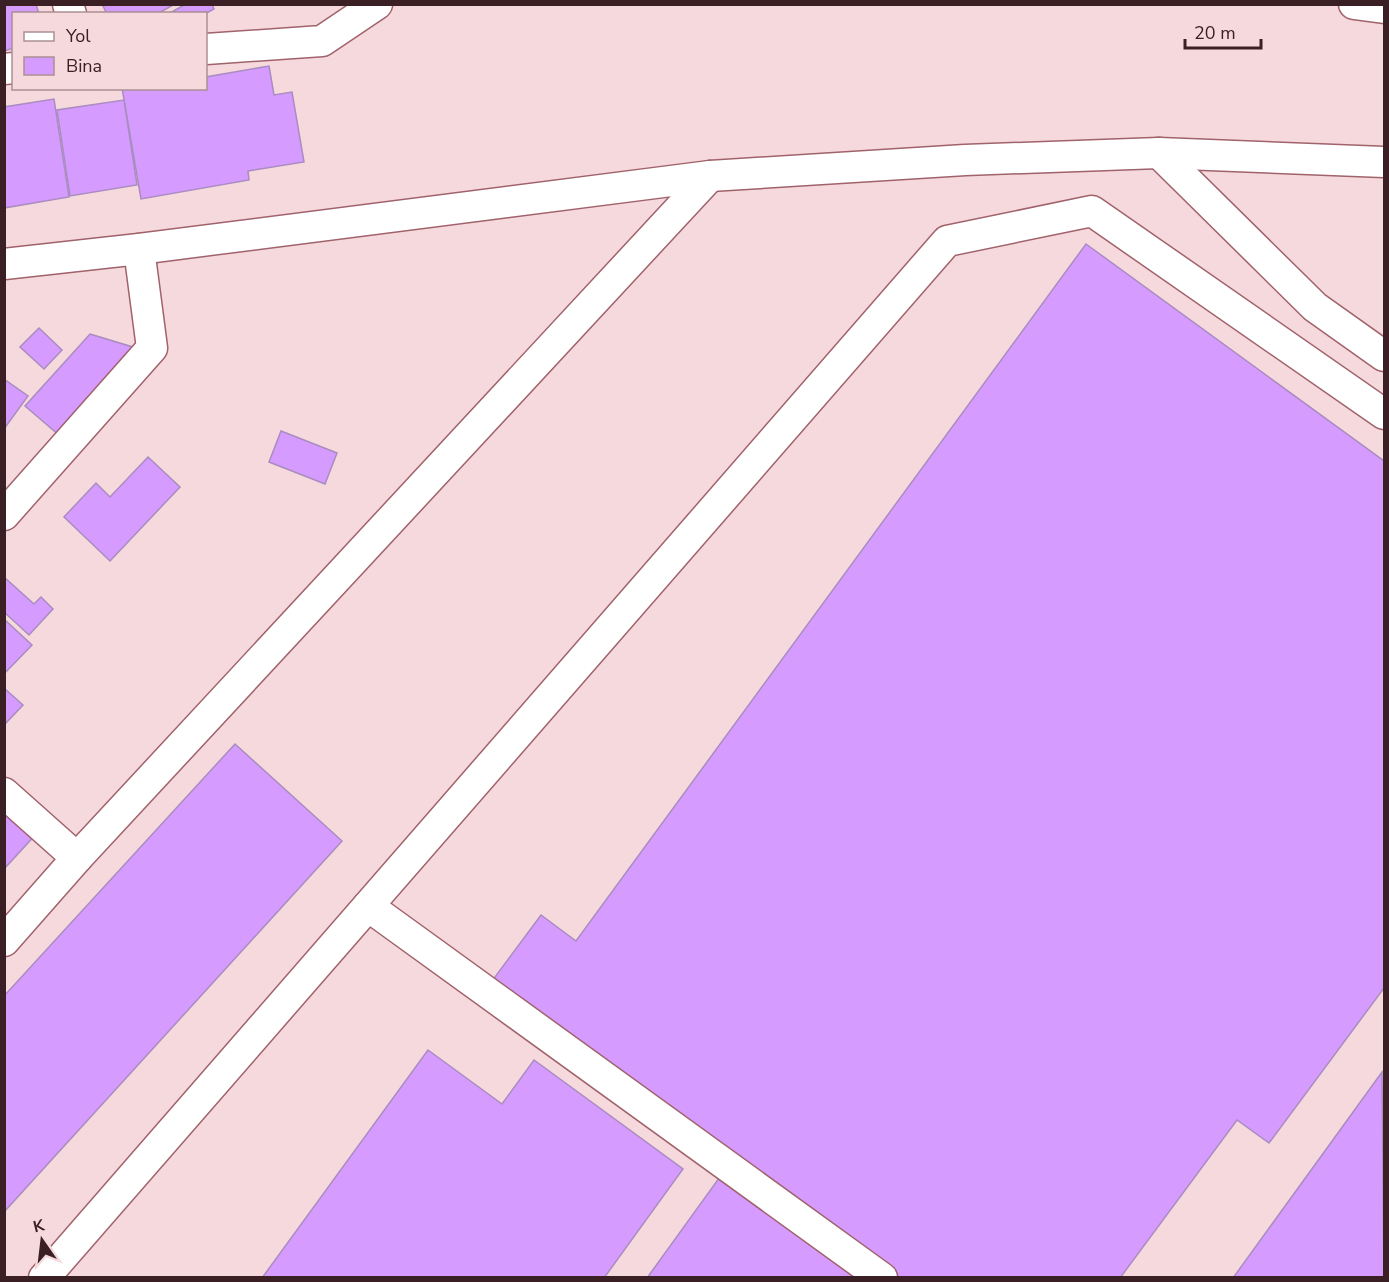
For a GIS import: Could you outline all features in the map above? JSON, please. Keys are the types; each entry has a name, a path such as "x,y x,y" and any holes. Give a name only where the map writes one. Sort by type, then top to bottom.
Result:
{"street":[{"path":"207,49 322,41 377,4"},
{"path":"1354,4 1384,8"},
{"path":"4,264 139,249 710,176 965,159 1159,153 1384,162"},
{"path":"1159,153 1315,307 1384,356"},
{"path":"4,941 77,858 710,176"},
{"path":"44,1278 947,242 1092,211 1384,414"},
{"path":"4,515 152,348 139,249"},
{"path":"4,793 77,858"},
{"path":"368,906 882,1278"}],"building":[{"path":"4,4 36,4 38,12 12,12 12,49 4,51"},
{"path":"102,4 175,4 161,12 106,12"},
{"path":"186,4 212,4 214,9 207,13 172,12"},
{"path":"269,66 274,95 292,92 304,162 248,171 249,180 141,199 122,90 207,90 207,77"},
{"path":"54,99 69,197 4,208 4,107"},
{"path":"124,100 137,185 70,196 57,110"},
{"path":"1086,244 1384,461 1384,988 1269,1143 1237,1120 1120,1278 894,1278 492,981 541,915 576,941"},
{"path":"39,328 62,350 44,369 20,347"},
{"path":"90,334 136,348 60,436 25,406"},
{"path":"4,379 28,396 4,429"},
{"path":"281,431 337,453 325,484 269,462"},
{"path":"148,457 180,487 110,561 64,517 96,483 110,497"},
{"path":"4,577 34,604 41,597 53,609 29,635 4,612"},
{"path":"4,619 32,645 4,674"},
{"path":"4,688 23,705 4,725"},
{"path":"235,744 342,841 4,1212 4,996"},
{"path":"4,803 38,832 4,869"},
{"path":"428,1050 502,1104 534,1060 683,1169 604,1278 262,1278"},
{"path":"1382,1072 1384,1278 1233,1278"},
{"path":"722,1174 864,1278 647,1278"}]}
